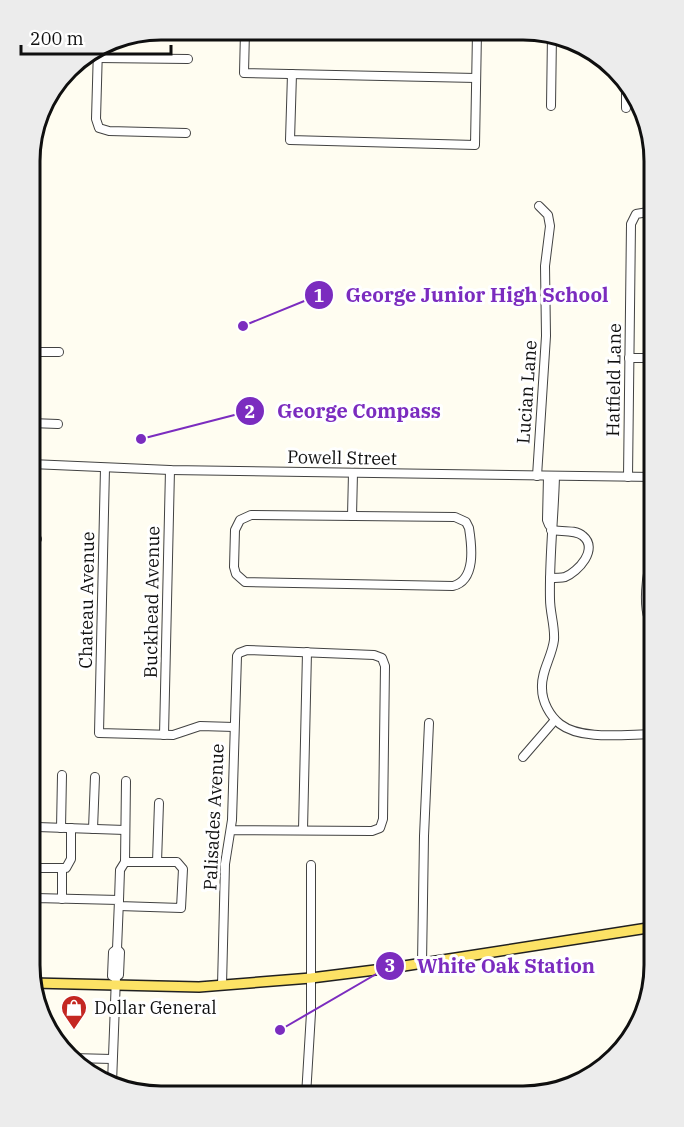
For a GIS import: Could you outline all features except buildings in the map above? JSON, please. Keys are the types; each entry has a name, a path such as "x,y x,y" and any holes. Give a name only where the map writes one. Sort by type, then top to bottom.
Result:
{"main road":[{"path":"42,983 116,982 199,987 311,978 643,929"}],"street":[{"path":"245,40 244,73 476,78"},
{"path":"292,74 290,140 474,145 477,40"},
{"path":"551,106 552,45"},
{"path":"99,58 188,60"},
{"path":"98,59 96,119 99,128 109,131 186,133"},
{"path":"626,99 626,108"},
{"name":"Lucian Lane","path":"537,476 546,341 545,266 550,226 548,215 539,206"},
{"name":"Hatfield Lane","path":"628,477 631,224 636,214 644,211"},
{"path":"40,352 59,352"},
{"path":"629,358 644,358"},
{"path":"40,423 58,424"},
{"name":"Powell Street","path":"40,464 170,470 644,477"},
{"name":"Chateau Avenue","path":"105,468 99,733 164,735"},
{"name":"Buckhead Avenue","path":"164,735 170,470"},
{"path":"352,516 353,473"},
{"path":"551,476 550,578 554,641 544,672 542,688 546,705 555,720 581,733 643,734"},
{"path":"251,515 352,516 455,517 466,522 470,535 470,568 464,581 453,586 251,583 240,579 234,567 235,530 240,520 251,515"},
{"path":"550,578 564,577 571,573 587,558 589,550 588,540 581,534 551,530"},
{"name":"Palisades Avenue","path":"222,985 225,864 231,830 236,660 239,653 247,650 307,652"},
{"path":"231,830 372,831 380,828 383,819 385,678 382,658 374,655 307,652 303,830"},
{"path":"524,757 555,720"},
{"path":"422,963 429,723"},
{"path":"164,735 173,735 200,726 234,727"},
{"path":"61,828 62,775"},
{"path":"93,829 95,777"},
{"path":"112,1076 116,982 119,975 120,952 117,949 120,870 124,862 126,781"},
{"path":"157,862 159,802"},
{"path":"40,828 125,830"},
{"path":"40,868 66,868 71,859 71,828"},
{"path":"40,898 182,907 183,869 181,865 177,862 124,862"},
{"path":"306,1086 311,978 311,865"},
{"path":"62,898 63,869"},
{"path":"84,1058 112,1059"}],"place":[{"name":"George Junior High School","path":"243,326"},
{"name":"George Compass","path":"141,439"},
{"name":"White Oak Station","path":"280,1030"},
{"name":"Dollar General","path":"74,1031"}]}
